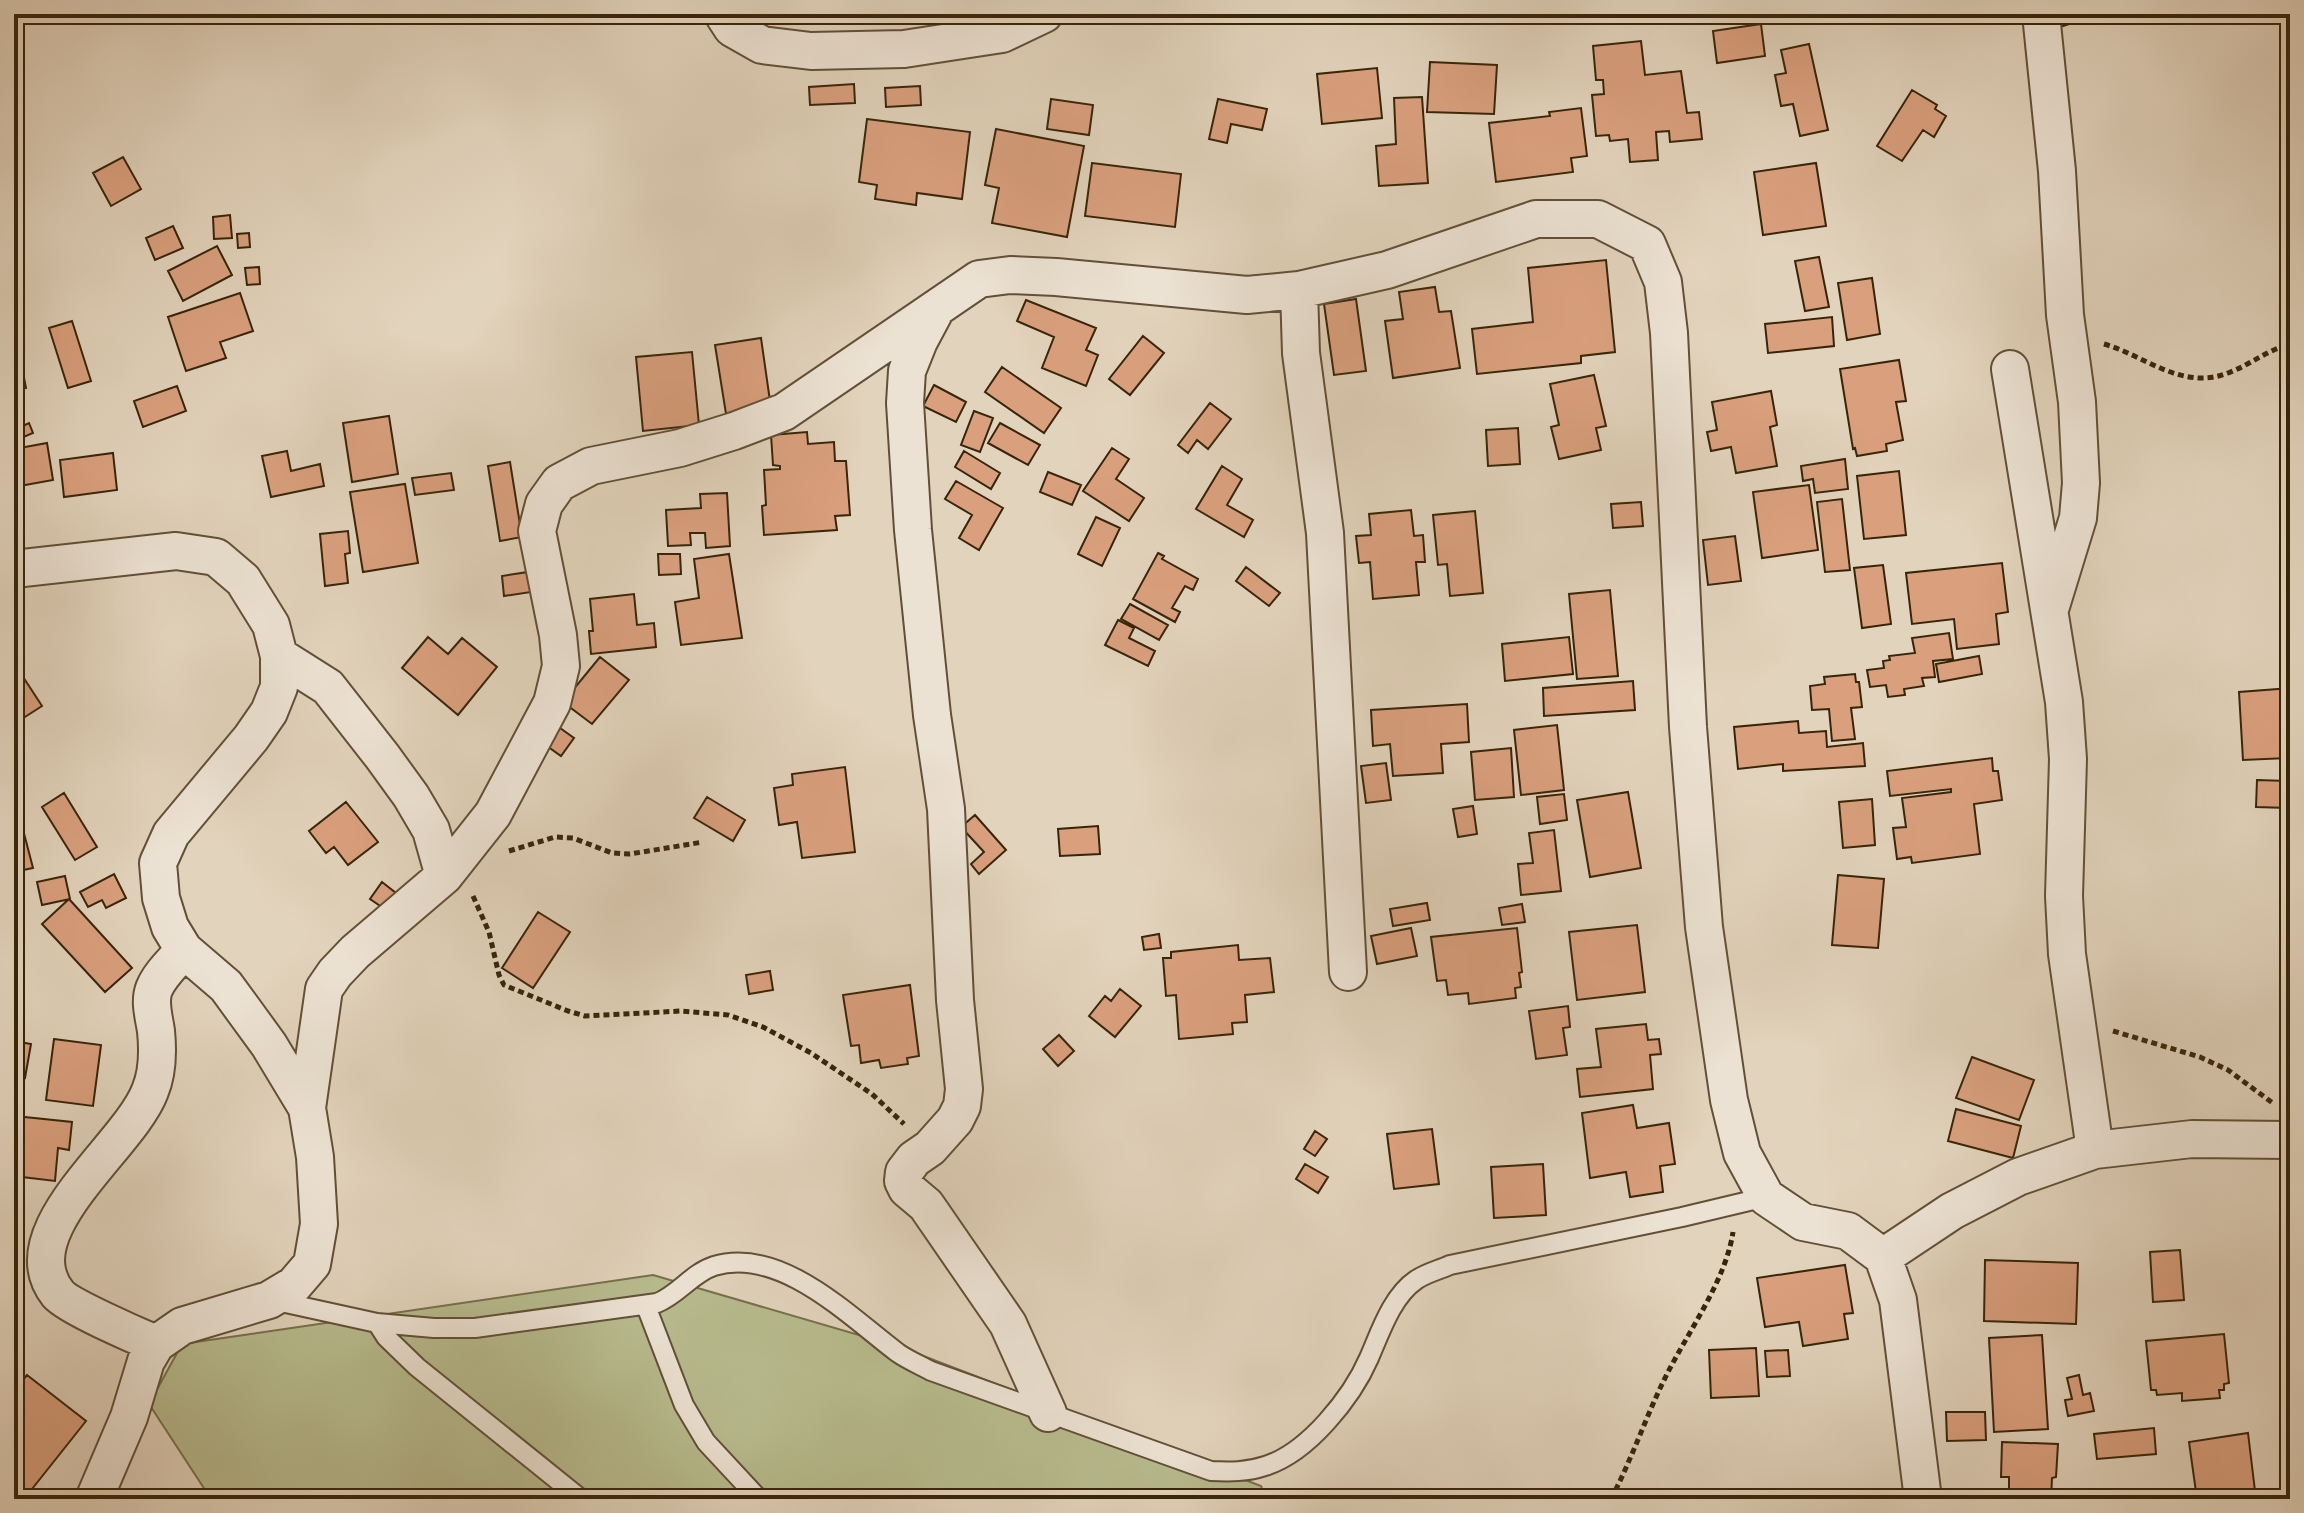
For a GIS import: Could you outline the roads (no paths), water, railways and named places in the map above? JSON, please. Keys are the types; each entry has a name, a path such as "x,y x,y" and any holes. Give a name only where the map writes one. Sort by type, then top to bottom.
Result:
{"street":[{"path":"723,14 732,28 762,45 811,51 904,49 1002,34 1044,14"},
{"path":"2041,14 2057,171 2065,315 2077,402 2081,483 2078,518 2049,612"},
{"path":"94,1499 129,1417 146,1361 156,1344 182,1326 269,1300 294,1285 312,1264 319,1224 315,1157 307,1108 324,989 355,952 444,876 493,814 552,703 561,666 558,635 537,531 544,504 559,483 591,466 680,448 784,412 979,279 1010,275 1247,295 1299,290 1387,270 1536,219 1598,219 1647,244 1663,282 1669,333 1688,727 1704,927 1729,1100 1752,1200 1803,1222 1848,1231 1883,1257 1898,1300 1923,1499"},
{"path":"1299,290 1301,353 1325,533 1348,972"},
{"path":"937,307 907,371 905,403 913,530 932,715 946,809 955,1000 964,1089 962,1106 955,1120 930,1148 909,1165 903,1181 907,1189 926,1205 1008,1324 1048,1413"},
{"path":"2010,369 2064,702 2068,759 2064,896 2074,1019 2095,1150"},
{"path":"14,569 176,551 216,557 243,580 271,625 279,656 279,687 269,712 171,834 158,863 170,927 184,950 226,986 269,1045 307,1108"},
{"path":"279,656 328,687 404,786 431,830 444,876"},
{"path":"156,1344 59,1295 46,1267 45,1246 64,1208 132,1121 149,1094 156,1074 157,1054 152,992 184,950"},
{"path":"1883,1257 1952,1211 2018,1177 2095,1150 2286,1125"}],"lane":[{"path":"269,1300 377,1323 475,1328 646,1306 667,1300 712,1267 736,1263 772,1269 800,1280 841,1307 901,1355 931,1371 1211,1471 1242,1472 1269,1466 1323,1426 1365,1368 1396,1302 1415,1280 1462,1262 1614,1232 1752,1200"},
{"path":"646,1306 684,1405 706,1442 759,1499"},
{"path":"377,1323 386,1337 417,1367 581,1499"}]}
